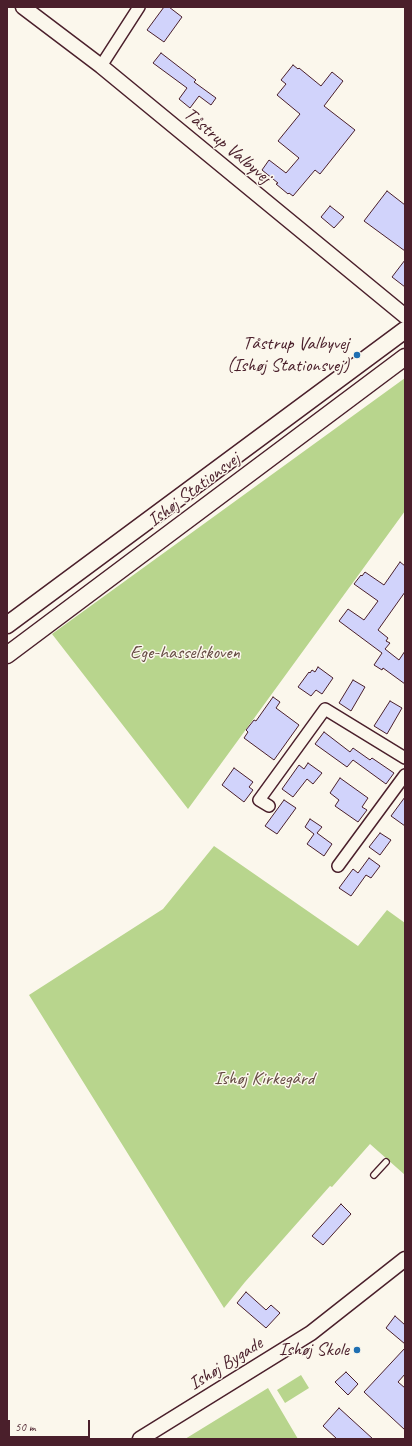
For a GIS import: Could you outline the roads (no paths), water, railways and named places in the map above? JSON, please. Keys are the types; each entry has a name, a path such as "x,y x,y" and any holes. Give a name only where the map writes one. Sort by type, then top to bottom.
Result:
{"main road":[{"name":"Ishøj Stationsvej","path":"7,625 405,330"},
{"name":"Ishøj Stationsvej","path":"7,655 405,357"}],"street":[{"name":"Tåstrup Valbyvej","path":"23,7 101,66 405,316"},
{"path":"101,66 139,7"},
{"path":"268,806 260,800 325,709 405,758"},
{"path":"338,866 405,775"},
{"name":"Ishøj Bygade","path":"140,1439 311,1333 405,1259"}],"lane":[{"path":"374,1176 386,1162"}],"place":[{"name":"Tåstrup Valbyvej (Ishøj Stationsvej)","path":"357,355"},
{"name":"Ishøj Skole","path":"357,1350"}],"park label":[{"name":"Ege-hasselskoven","path":"185,653"},
{"name":"Ishøj Kirkegård","path":"264,1079"}]}
